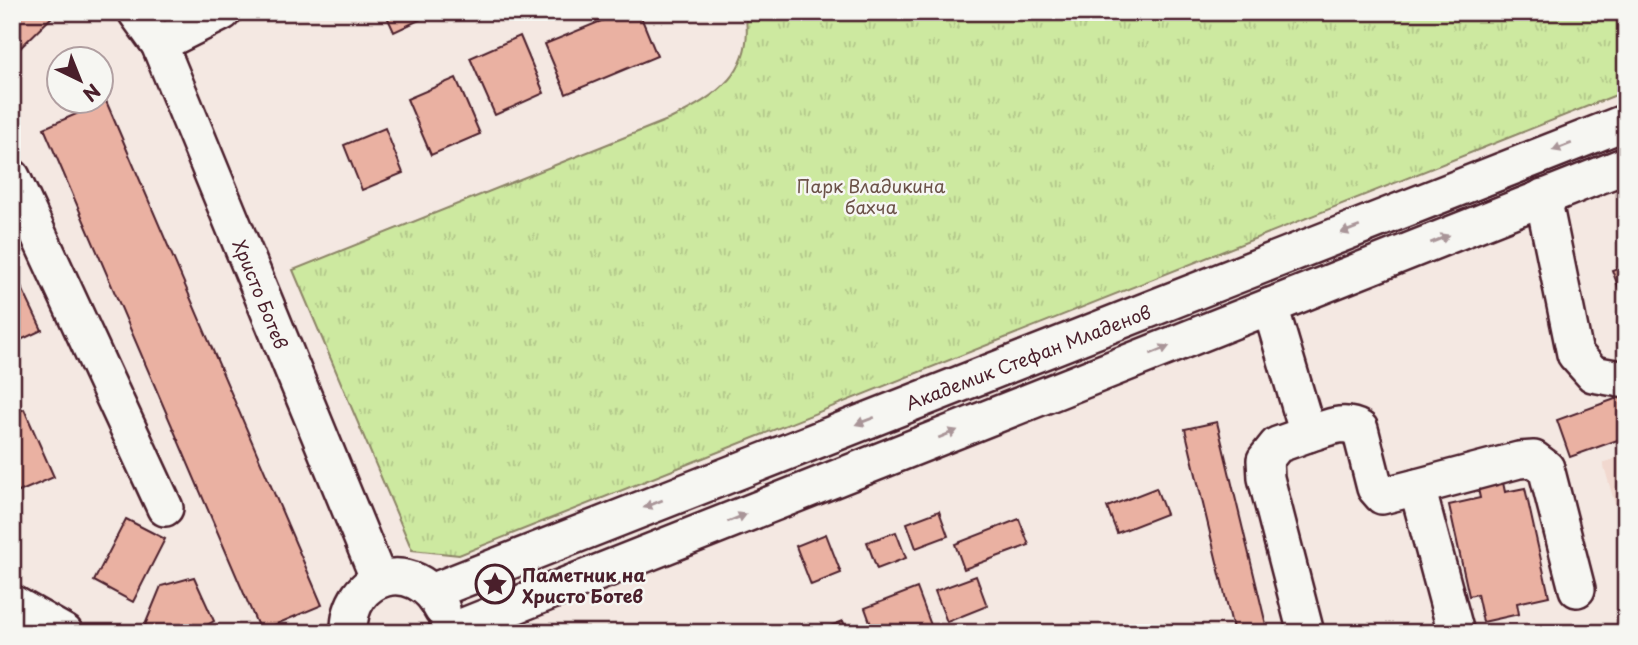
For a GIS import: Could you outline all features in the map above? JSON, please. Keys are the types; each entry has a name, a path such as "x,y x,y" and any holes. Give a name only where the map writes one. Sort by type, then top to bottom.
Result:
{"street":[{"name":"Христо Ботев","path":"136,12 159,44 379,580"},
{"path":"159,44 223,12"},
{"name":"Академик Стефан Младенов","path":"431,592 1626,122"},
{"path":"349,633 349,616 354,601 363,589 379,580 392,576 408,578 422,584 441,608 444,633 1626,165"},
{"path":"12,177 164,508"},
{"path":"1543,197 1576,354 1593,374 1626,380"},
{"path":"1270,306 1308,434"},
{"path":"1306,633 1266,478 1265,460 1277,445 1340,424 1351,424 1360,429 1375,488 1382,496 1518,460 1534,459 1546,468 1577,589"},
{"path":"1417,487 1456,633"},
{"path":"12,604 65,633"}],"shaded area":[{"path":"1626,454 1626,542 1603,463"}],"green space":[{"name":"Парк Владикина бахча","path":"745,12 1626,12 1626,91 459,555 412,550 293,270 670,119 703,101 729,79 738,66 745,50"}],"building":[{"path":"12,12 57,12 12,56"},
{"path":"385,12 436,12 394,32"},
{"path":"623,12 639,12 657,56 566,94 545,44"},
{"path":"520,36 544,93 495,115 470,58"},
{"path":"456,78 480,134 431,155 407,99"},
{"path":"72,116 112,116 322,605 260,631 44,128"},
{"path":"385,128 403,173 362,190 344,145"},
{"path":"1626,265 1626,307 1612,270"},
{"path":"21,286 42,330 12,344 12,290"},
{"path":"1626,395 1626,437 1570,457 1557,420"},
{"path":"24,409 54,477 12,495 12,415"},
{"path":"1217,422 1268,633 1234,633 1185,429"},
{"path":"1502,478 1505,492 1525,488 1549,596 1517,603 1519,614 1483,622 1477,594 1469,596 1449,505 1480,498 1477,484"},
{"path":"1156,488 1166,514 1117,533 1107,507"},
{"path":"939,511 948,536 916,548 907,523"},
{"path":"126,519 165,539 133,602 94,581"},
{"path":"1019,519 1029,545 964,569 955,544"},
{"path":"896,532 906,558 877,569 867,542"},
{"path":"826,534 841,573 811,585 796,546"},
{"path":"976,576 987,606 947,622 935,591"},
{"path":"194,577 214,621 193,633 155,633 145,625 161,586"},
{"path":"917,588 932,628 920,633 874,633 865,608"},
{"path":"843,621 848,633 813,633"}],"place":[{"name":"Паметник на Христо Ботев","path":"495,584"}]}
